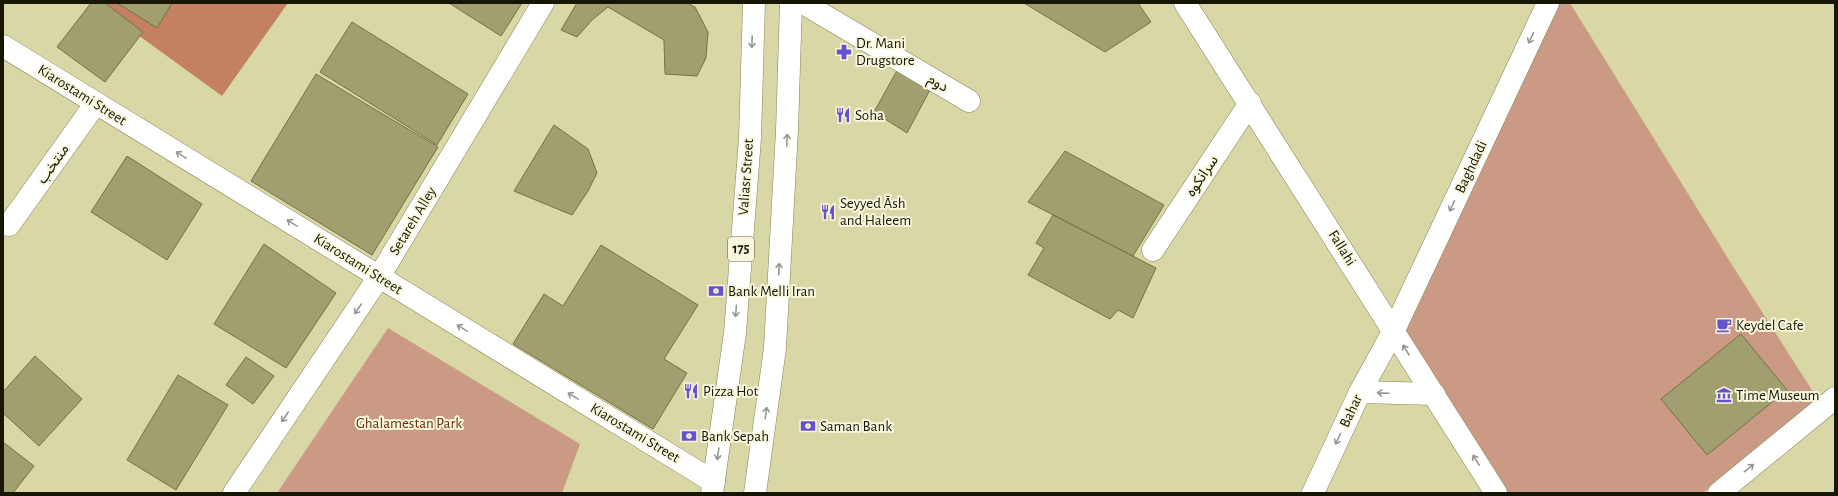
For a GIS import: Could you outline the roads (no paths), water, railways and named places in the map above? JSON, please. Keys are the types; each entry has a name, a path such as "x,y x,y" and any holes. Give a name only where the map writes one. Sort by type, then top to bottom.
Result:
{"street":[{"name":"Setareh Alley","path":"234,493 379,277 543,3"},
{"name":"Valiasr Street","path":"713,488 735,333 750,138 754,3"},
{"path":"755,493 775,348 788,130 791,3"},
{"name":"دوم","path":"804,3 969,101"},
{"name":"Fallahi","path":"1186,3 1496,493"},
{"name":"Baghdadi","path":"1394,330 1548,3"},
{"name":"Kiarostami Street","path":"3,46 379,277 713,488"},
{"name":"منتخب","path":"9,225 96,103"},
{"name":"سرانکوه","path":"1153,250 1250,103"},
{"name":"Bahar","path":"1313,493 1360,392 1394,330"},
{"path":"1360,392 1434,394"},
{"path":"1719,493 1835,398"}],"place":[{"name":"Dr. Mani Drugstore","path":"844,52"},
{"name":"Soha","path":"843,115"},
{"name":"Seyyed Ăsh and Haleem","path":"828,212"},
{"name":"Bank Melli Iran","path":"716,291"},
{"name":"Keydel Cafe","path":"1724,325"},
{"name":"Pizza Hot","path":"691,391"},
{"name":"Time Museum","path":"1724,395"},
{"name":"Saman Bank","path":"808,426"},
{"name":"Bank Sepah","path":"689,436"}],"park label":[{"name":"Ghalamestan Park","path":"409,423"}]}
